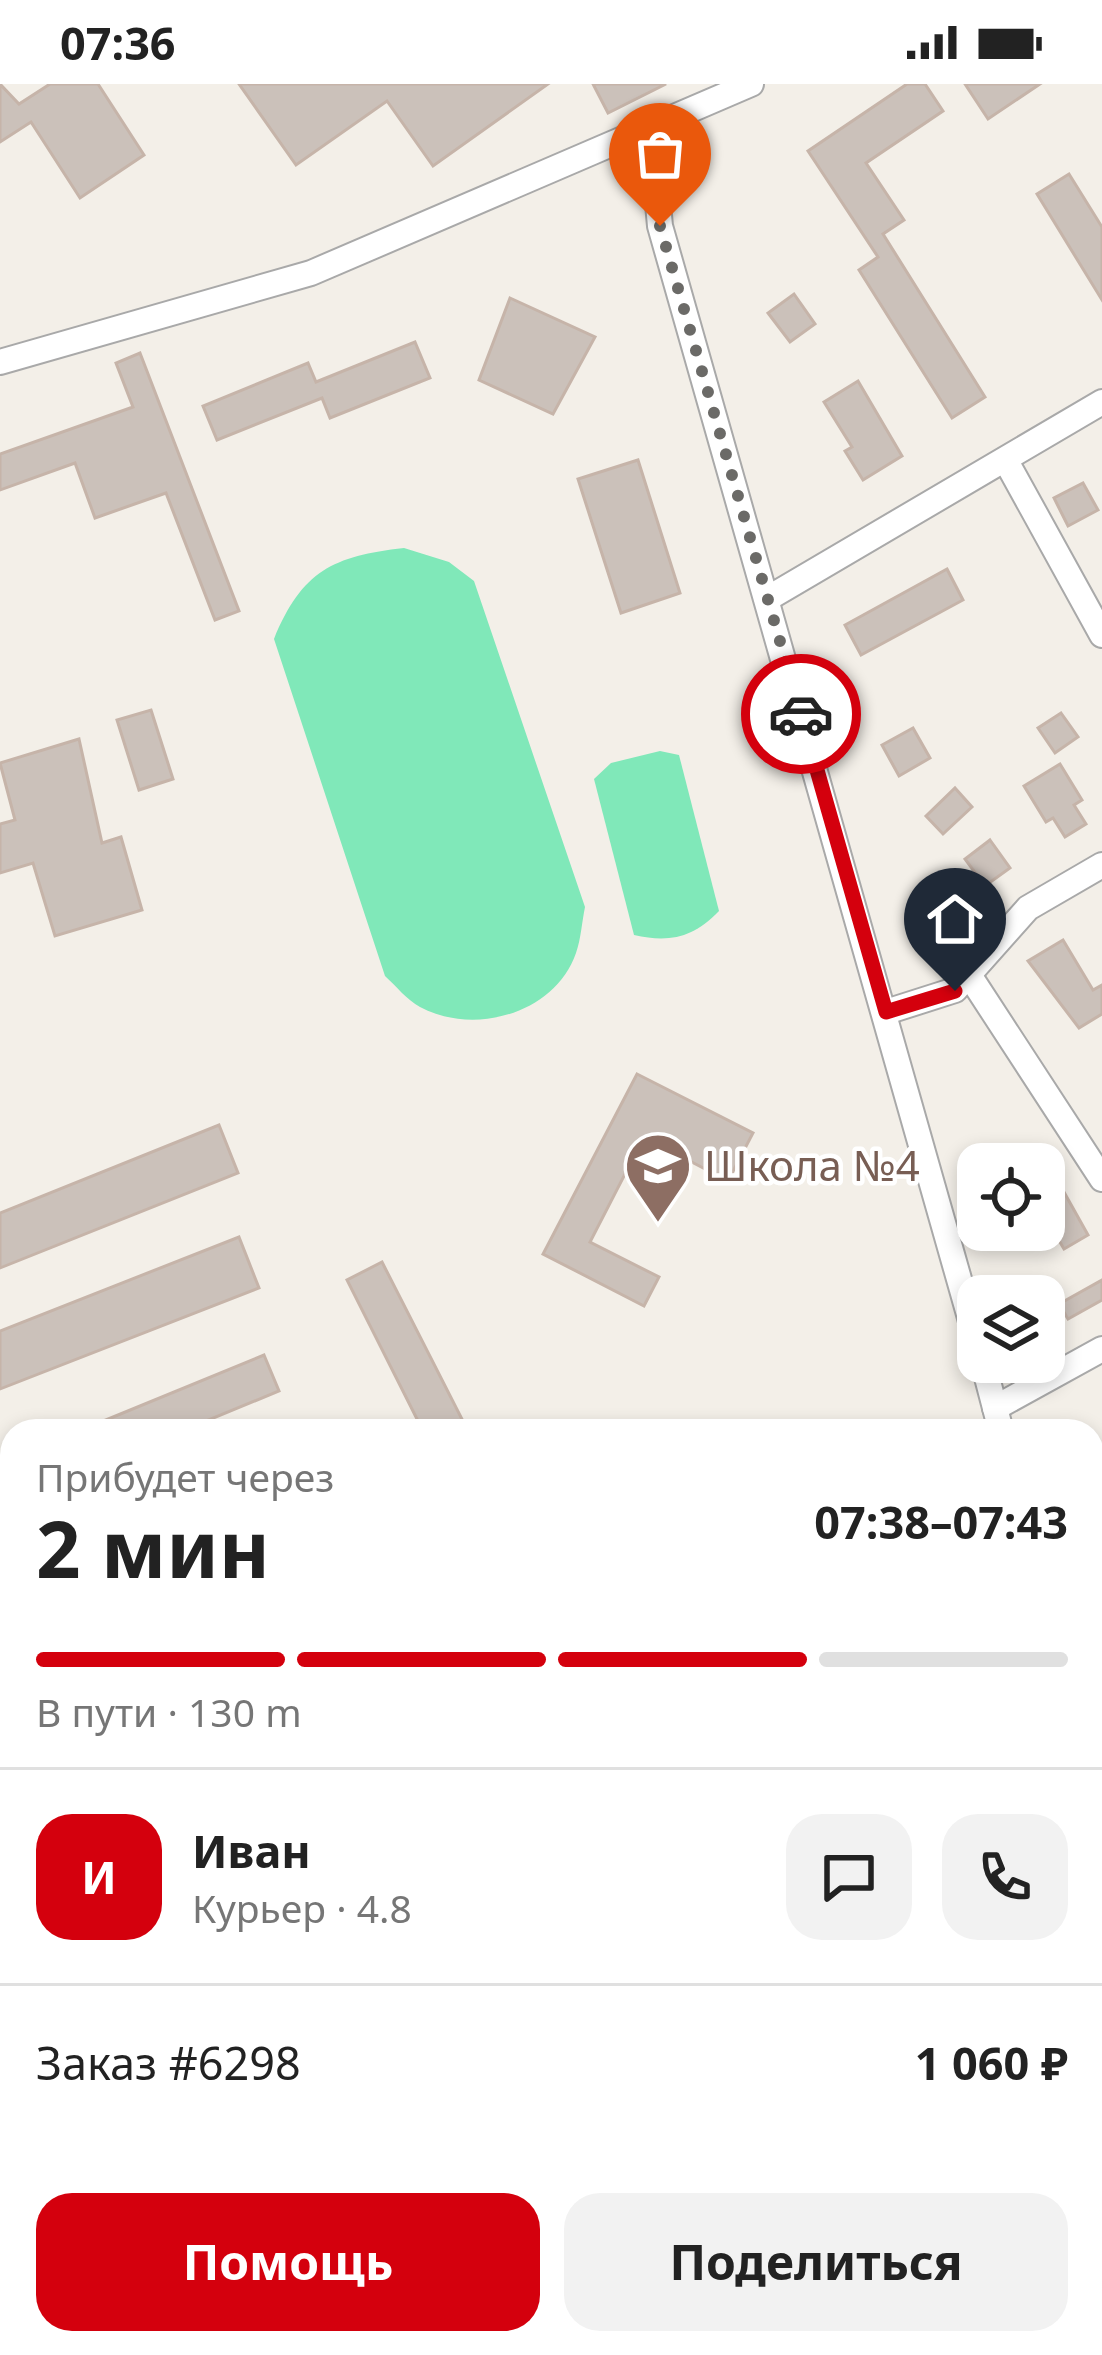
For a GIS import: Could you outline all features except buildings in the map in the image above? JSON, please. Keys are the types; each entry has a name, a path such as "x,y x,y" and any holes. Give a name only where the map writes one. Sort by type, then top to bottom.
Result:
{"street":[{"path":"0,362 311,273 752,84"},
{"path":"651,127 660,226 958,1275"},
{"path":"767,599 1102,402"},
{"path":"1006,461 1102,635"},
{"path":"886,1012 935,1000 971,978 1028,908 1102,865"},
{"path":"971,978 1102,1179"},
{"path":"988,1383 998,1419 1102,1349"}],"green space":[{"path":"404,548 449,562 474,581 585,907 578,948 565,974 532,1005 488,1019 441,1016 406,997 385,976 274,639 296,597 323,571 358,556"},
{"path":"660,751 679,755 719,911 690,933 658,938 634,935 594,779 611,763"}],"way so far":[{"path":"660,226 801,714"}],"place":[{"name":"Школа №4","path":"658,1225"}],"route":[{"path":"801,714 886,1012 955,991"}]}
